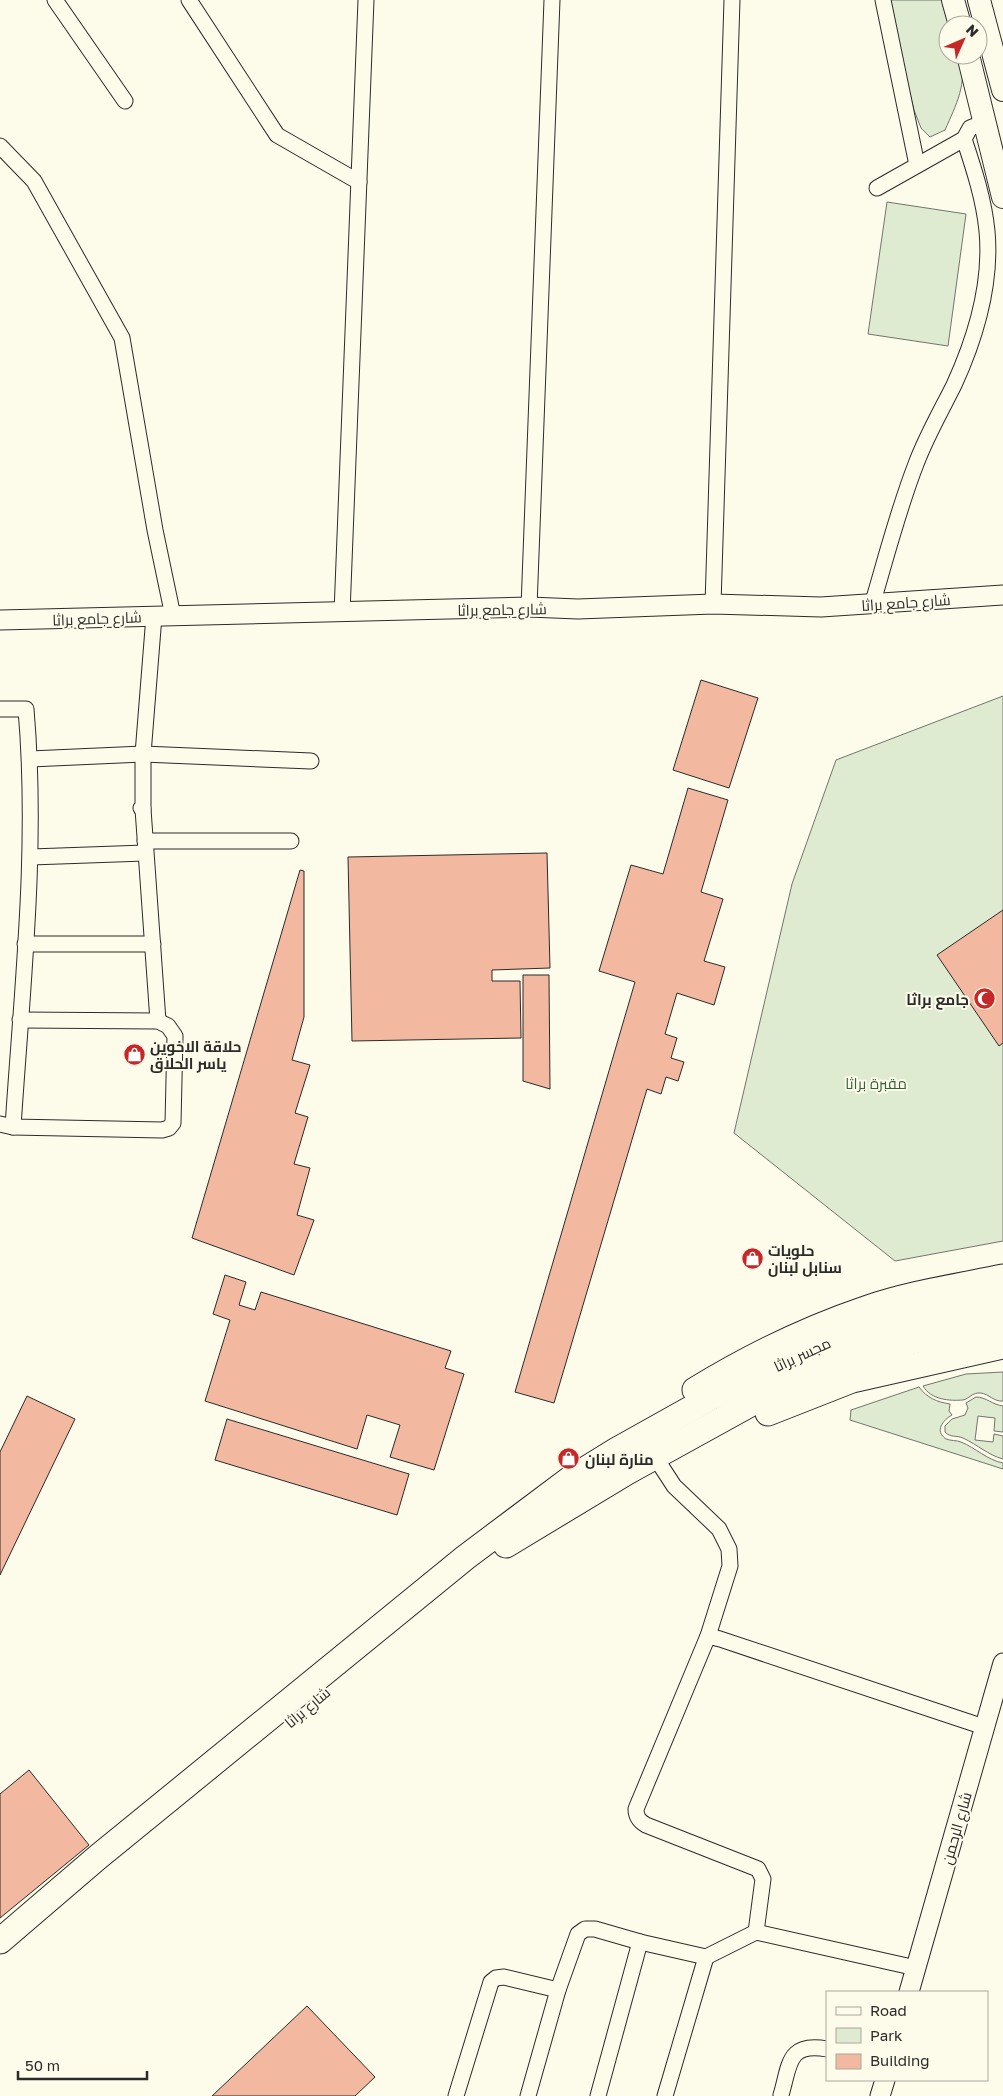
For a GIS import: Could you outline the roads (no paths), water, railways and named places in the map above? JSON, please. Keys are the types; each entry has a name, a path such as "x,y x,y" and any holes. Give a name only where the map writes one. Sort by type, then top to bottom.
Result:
{"main road":[{"path":"953,0 957,15"},
{"path":"979,0 1003,90"},
{"path":"971,65 1003,197"},
{"path":"576,1489 643,1421 734,1366 818,1326 866,1308 949,1288 1003,1278"},
{"name":"مجسر براثا","path":"617,1450 710,1398 917,1317 1003,1300"},
{"name":"مجسر براثا","path":"628,1472 763,1397 845,1346 1003,1323"},
{"path":"576,1489 661,1466 724,1432 797,1400 852,1380 1003,1346"},
{"name":"شارع براثا","path":"0,1961 71,1900 227,1774 451,1586 516,1538 576,1489 617,1450"},
{"name":"شارع براثا","path":"0,1941 98,1857 466,1557 576,1489 628,1472"}],"street":[{"path":"55,0 125,101"},
{"path":"189,0 278,135 358,182"},
{"path":"342,613 366,0"},
{"path":"529,607 552,0"},
{"path":"713,604 732,0"},
{"path":"883,0 916,165"},
{"path":"878,188 964,139 970,128 985,122"},
{"path":"872,605 916,463 954,384 981,312 986,290 988,267 987,231 976,177 964,139"},
{"path":"0,146 34,181 122,338 155,530 174,616"},
{"name":"شارع جامع براثا","path":"0,620 529,607 578,609 713,604 821,608 1003,595"},
{"path":"154,616 143,754 142,808 158,1021"},
{"path":"0,709 26,709 30,759 31,857 20,1020 6,1126 162,1130 169,1128 172,1123 175,1036 168,1026 158,1021 20,1020"},
{"path":"30,759 143,754 312,761"},
{"path":"31,857 145,847 291,841"},
{"path":"25,944 152,944"},
{"path":"661,1466 674,1486 719,1529 729,1549 730,1566 708,1636 636,1808 636,1815 640,1822 646,1825 758,1869 763,1879 756,1932"},
{"path":"708,1636 984,1727"},
{"name":"شارع الرحمن","path":"910,1991 1003,1663"},
{"path":"528,2096 558,1990 578,1934 585,1929 595,1929 640,1942 706,1957 756,1932 916,1968"},
{"path":"598,2096 640,1942"},
{"path":"664,2096 706,1957"},
{"path":"456,2096 491,1982 496,1978 504,1977 558,1990"},
{"path":"781,2095 794,2054 805,2047 826,2049"},
{"path":"880,2096 885,2081"}],"place":[{"name":"جامع براثا","path":"985,999"},
{"name":"حلاقة الاخوين ياسر الحلاق","path":"134,1055"},
{"name":"حلويات سنابل لبنان","path":"752,1259"},
{"name":"منارة لبنان","path":"569,1459"}],"park label":[{"name":"مقبرة براثا","path":"876,1083"}]}
